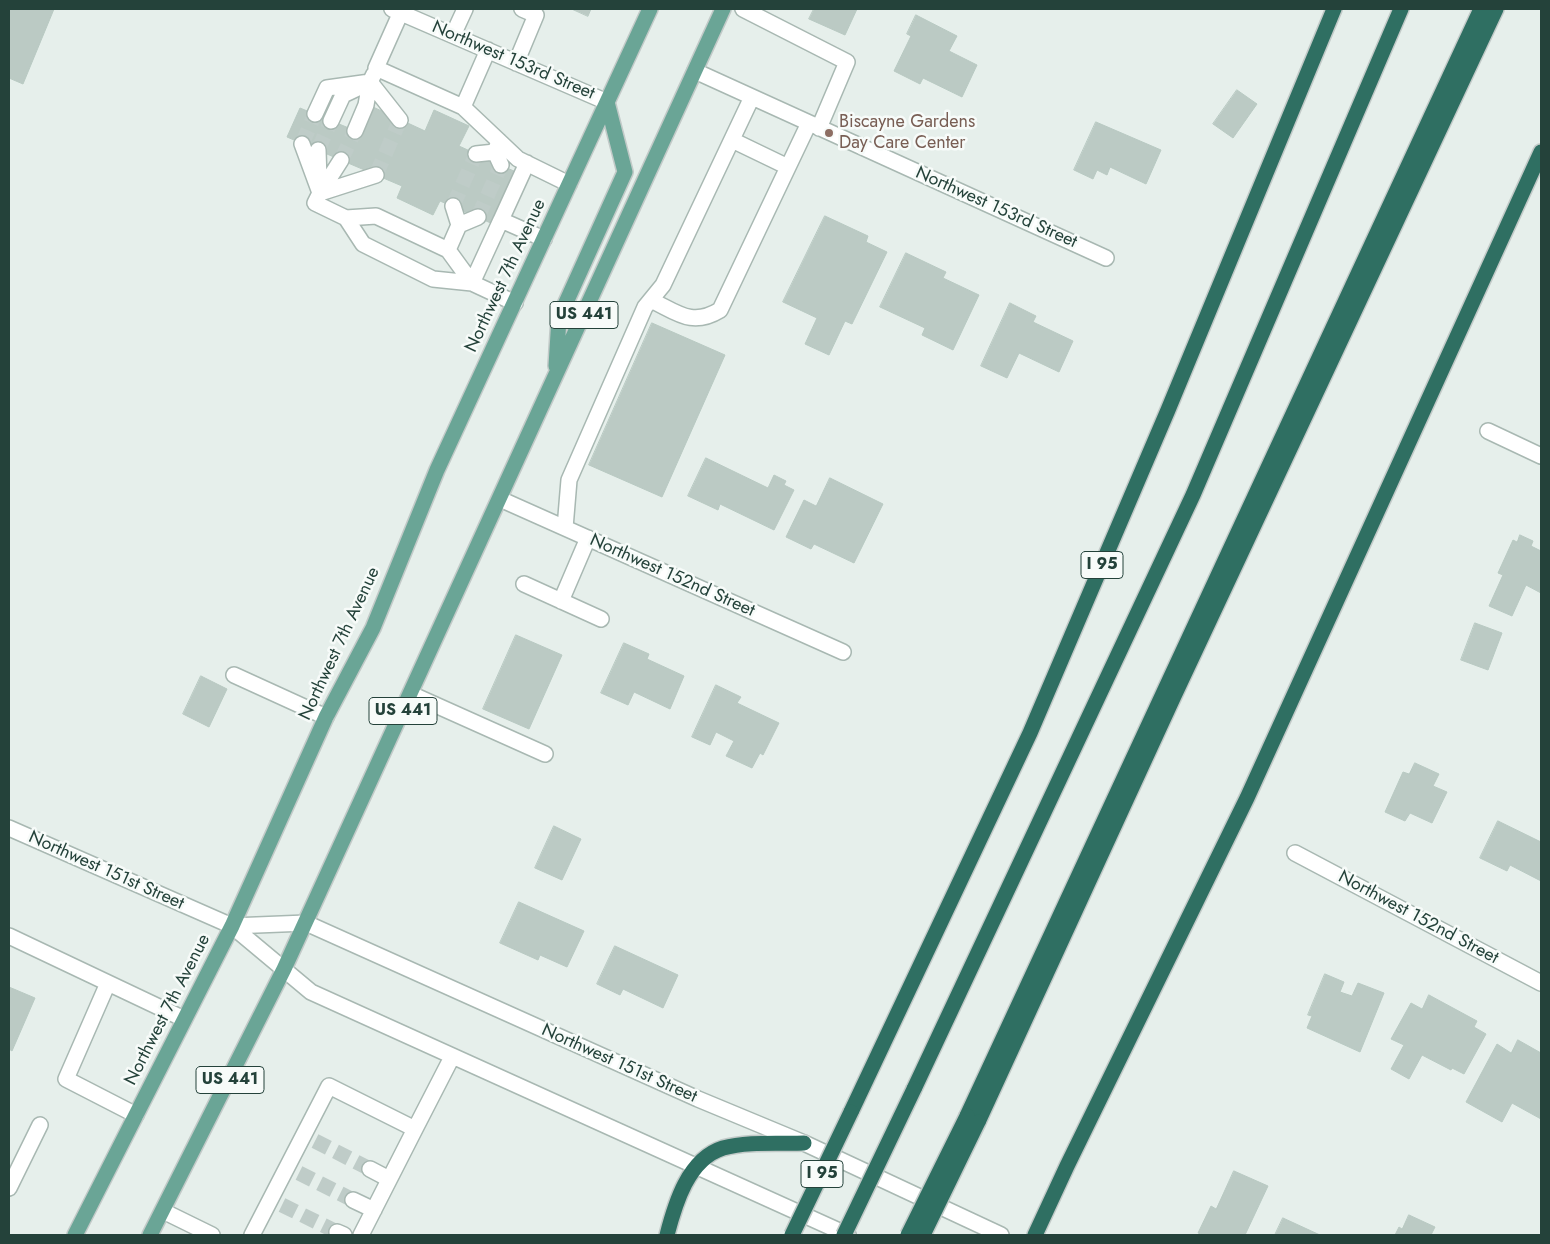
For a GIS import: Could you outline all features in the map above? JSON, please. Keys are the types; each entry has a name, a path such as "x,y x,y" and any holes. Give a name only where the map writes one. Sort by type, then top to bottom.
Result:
{"highway":[{"name":"I 95","path":"792,1235 1030,733 1164,419 1334,9"},
{"path":"846,1235 1193,494 1401,9"},
{"path":"923,1235 972,1119 1481,9"},
{"path":"908,1235 972,1119 1170,705 1496,9"},
{"path":"1035,1235 1247,798 1541,152"},
{"path":"667,1235 673,1211 695,1167 707,1156 723,1148 804,1143"}],"main road":[{"name":"Northwest 7th Avenue","path":"75,1235 232,926 326,717 373,628 437,470 650,9"},
{"name":"US 441","path":"150,1235 306,923 723,9"},
{"path":"556,376 559,318 625,172 607,102"}],"street":[{"path":"453,35 465,9"},
{"path":"516,63 536,15 522,9"},
{"path":"651,300 693,320 709,317 720,310 788,167 814,125 848,62 743,9"},
{"path":"355,130 366,105 370,82 396,11"},
{"name":"Northwest 153rd Street","path":"396,11 607,102"},
{"path":"463,107 488,50"},
{"path":"376,68 463,107 498,153"},
{"name":"Northwest 153rd Street","path":"695,71 1106,258"},
{"path":"315,114 327,88 370,82"},
{"path":"370,82 400,120"},
{"path":"331,121 343,95 370,82"},
{"path":"565,528 569,480 645,307 663,285 752,97"},
{"path":"732,140 788,167"},
{"path":"302,144 320,194"},
{"path":"318,150 320,194"},
{"path":"476,154 498,153 518,158 569,184"},
{"path":"341,160 315,203 346,218 364,244 433,279 472,283 515,303"},
{"path":"472,283 527,163"},
{"path":"320,194 376,175"},
{"path":"448,250 459,225 453,206"},
{"path":"346,218 376,216 448,250 472,283"},
{"path":"459,225 478,218"},
{"path":"501,220 544,239"},
{"path":"1488,431 1541,456"},
{"name":"Northwest 152nd Street","path":"500,499 843,652"},
{"path":"561,601 588,538"},
{"path":"524,584 601,619"},
{"path":"234,675 326,717"},
{"path":"410,694 545,754"},
{"name":"Northwest 151st Street","path":"9,828 232,926 311,992 846,1235"},
{"name":"Northwest 152nd Street","path":"1295,853 1541,983"},
{"name":"Northwest 151st Street","path":"232,926 306,923 698,1099 804,1143 1001,1235"},
{"path":"9,936 184,1019"},
{"path":"108,983 66,1079 136,1115"},
{"path":"361,1235 452,1056"},
{"path":"252,1235 276,1202 293,1170 309,1138 329,1086 415,1129"},
{"path":"9,1188 40,1126"},
{"path":"370,1169 389,1179"},
{"path":"353,1200 374,1210"},
{"path":"162,1210 212,1235"}],"building":[{"path":"9,9 54,9 23,84 9,78"},
{"path":"572,9 591,9 588,16"},
{"path":"814,9 857,9 845,35 809,19"},
{"path":"916,15 957,36 949,51 977,65 962,97 923,78 920,84 894,71 911,36 907,34"},
{"path":"1237,90 1257,104 1233,138 1213,124"},
{"path":"373,107 425,131 434,110 469,126 459,146 516,172 493,224 440,201 433,215 397,198 402,186 287,137 300,108 361,133"},
{"path":"1096,122 1161,150 1146,184 1110,167 1107,175 1097,170 1093,179 1074,170"},
{"path":"825,216 868,236 866,242 887,252 852,324 845,321 829,355 805,344 817,318 783,302"},
{"path":"906,253 946,272 943,278 979,295 953,350 922,335 925,328 880,307"},
{"path":"1010,303 1036,316 1033,322 1073,341 1059,372 1019,353 1007,378 981,366"},
{"path":"652,323 725,355 662,497 589,465"},
{"path":"706,458 768,488 774,475 786,481 784,485 794,490 774,530 720,504 718,510 688,496"},
{"path":"830,478 883,504 854,563 814,544 811,549 786,537 804,500 816,506"},
{"path":"1520,535 1533,541 1531,546 1541,551 1541,593 1526,585 1512,616 1489,606 1503,575 1498,573 1513,540 1517,542"},
{"path":"1475,623 1502,633 1488,670 1461,660"},
{"path":"516,635 562,655 529,729 483,709"},
{"path":"624,643 649,654 647,659 684,676 670,709 634,692 628,705 601,693"},
{"path":"201,676 227,689 209,727 183,714"},
{"path":"716,685 741,697 737,703 779,723 763,755 760,753 752,768 726,756 734,741 716,732 710,745 692,737"},
{"path":"1415,763 1439,774 1433,786 1447,792 1432,823 1410,813 1405,821 1385,812 1403,772 1409,774"},
{"path":"1498,821 1541,842 1541,881 1510,865 1507,871 1480,858"},
{"path":"554,826 581,839 562,880 535,868"},
{"path":"519,902 584,931 567,967 540,955 538,960 500,943"},
{"path":"615,946 678,975 663,1008 623,989 620,995 597,984"},
{"path":"1325,974 1344,982 1340,992 1352,996 1358,983 1384,993 1360,1052 1307,1028 1312,1016 1308,1015"},
{"path":"9,987 35,998 12,1051 9,1049"},
{"path":"1429,995 1477,1021 1474,1027 1486,1034 1464,1074 1452,1068 1451,1070 1422,1055 1409,1079 1391,1069 1404,1045 1391,1039 1411,1003 1422,1009"},
{"path":"1518,1040 1541,1053 1541,1119 1512,1103 1502,1122 1466,1102 1497,1044 1511,1053"},
{"path":"1234,1171 1268,1186 1245,1235 1204,1235 1198,1233 1211,1206 1216,1209"},
{"path":"1409,1215 1435,1227 1431,1235 1395,1235 1399,1227 1402,1229"},
{"path":"1283,1218 1320,1235 1275,1235"}],"tunnel":[{"path":"302,144 315,114"},
{"path":"376,175 400,120"},
{"path":"318,150 331,121"},
{"path":"341,160 355,131"},
{"path":"453,206 476,154"},
{"path":"478,217 501,165"},
{"path":"315,1141 370,1169"},
{"path":"299,1173 353,1200"},
{"path":"282,1205 337,1232"}],"place":[{"name":"Biscayne Gardens Day Care Center","path":"829,133"}]}
